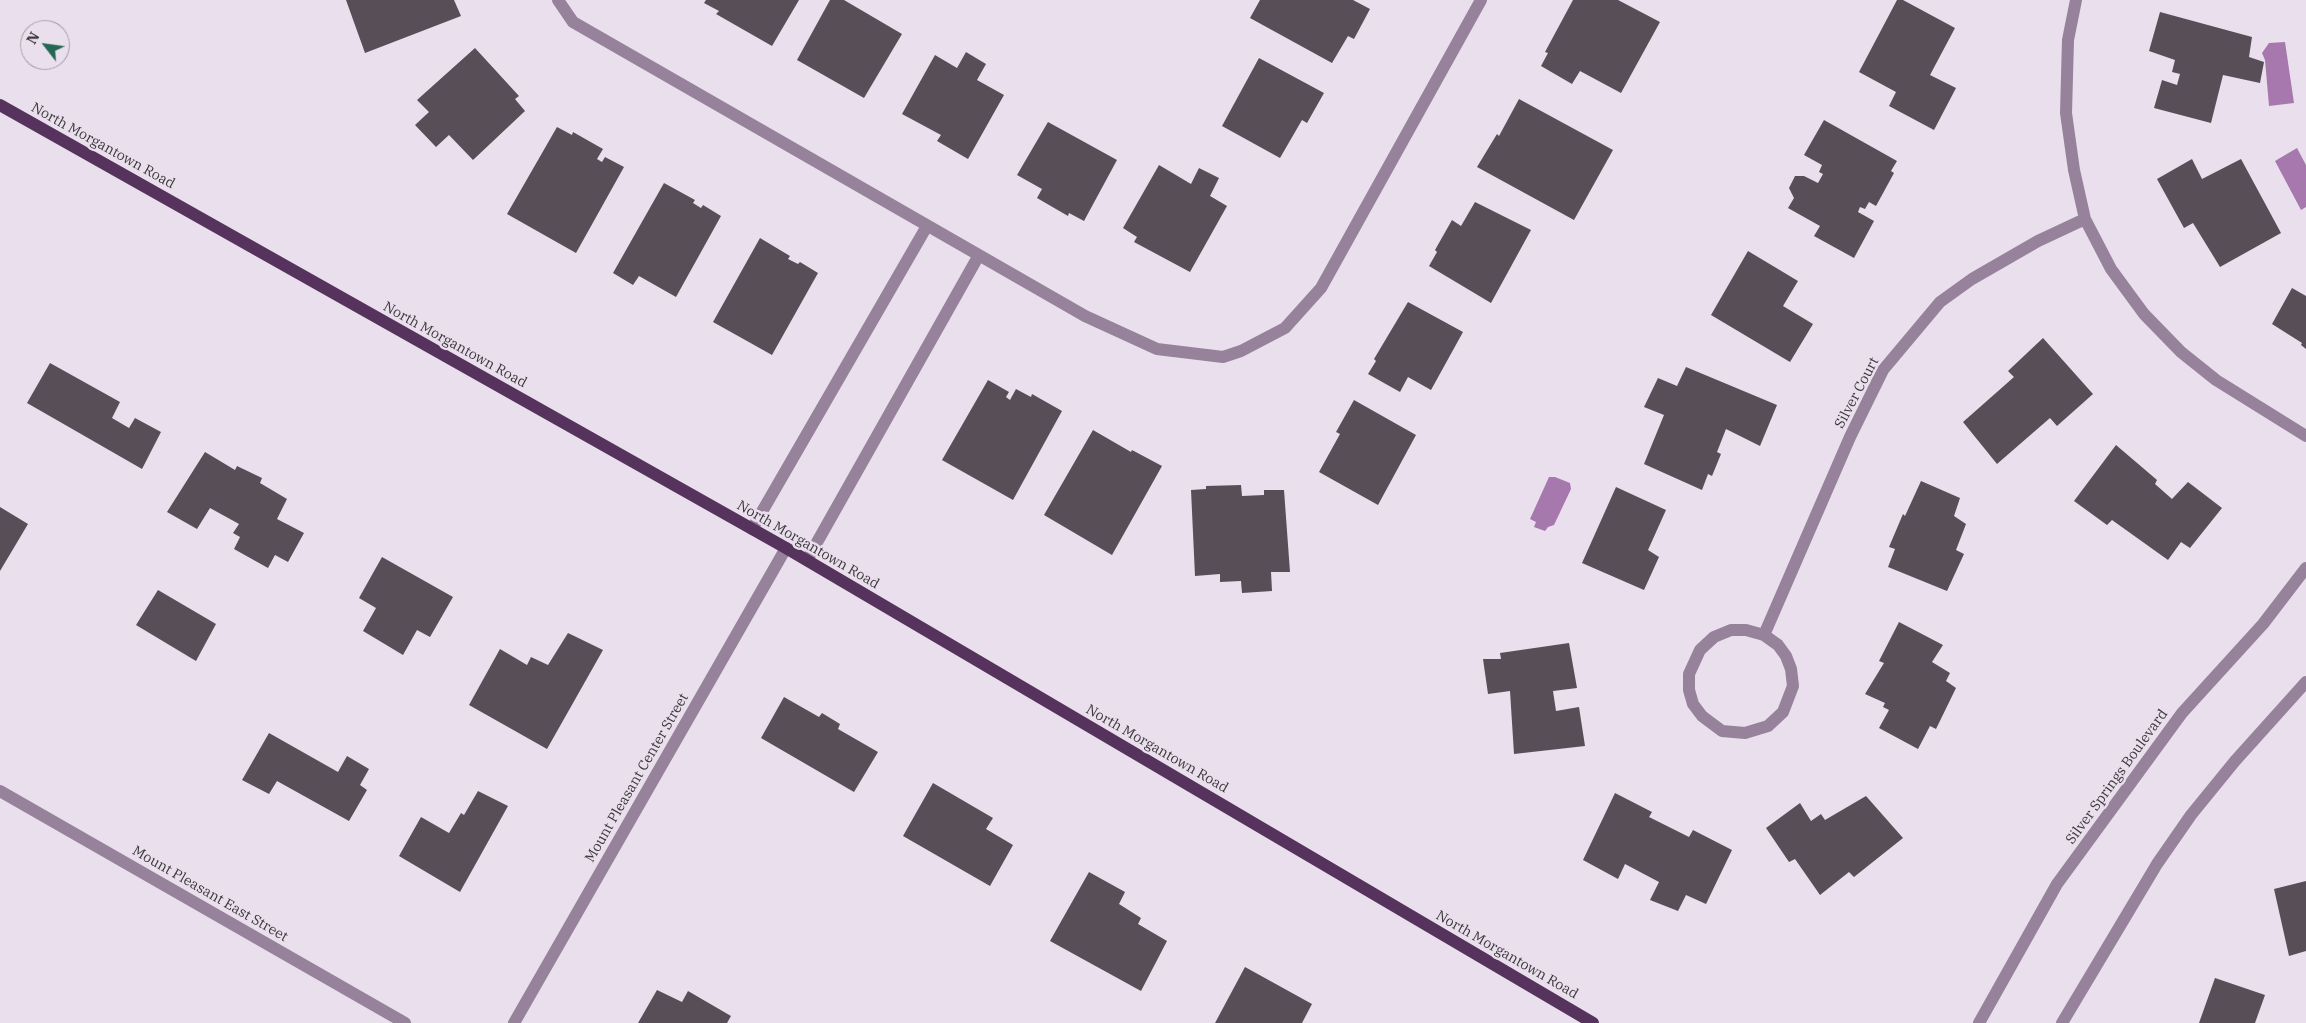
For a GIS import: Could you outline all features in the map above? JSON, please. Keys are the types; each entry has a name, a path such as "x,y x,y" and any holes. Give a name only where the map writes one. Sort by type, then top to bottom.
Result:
{"main road":[{"name":"North Morgantown Road","path":"0,105 807,560 1593,1023"}],"street":[{"path":"558,0 573,22 1085,316 1157,349 1223,357 1241,351 1285,328 1321,288 1481,0"},
{"path":"2076,0 2068,40 2066,113 2074,170 2086,220 2111,269 2144,314 2181,352 2216,380 2306,436"},
{"name":"Silver Court","path":"1764,635 1846,446 1882,370 1940,302 1988,269 2038,242 2086,220"},
{"path":"752,529 928,226"},
{"path":"807,560 979,255"},
{"name":"Mount Pleasant Center Street","path":"514,1023 786,548"},
{"name":"Silver Springs Boulevard","path":"1979,1023 2058,884 2182,713 2263,624 2306,568"},
{"path":"1740,629 1764,635 1778,645 1786,656 1791,669 1793,686 1784,712 1768,726 1745,734 1722,730 1702,716 1693,704 1689,690 1689,674 1700,650 1714,637 1740,629"},
{"path":"2062,1023 2157,864 2191,814 2235,761 2306,682"},
{"name":"Mount Pleasant East Street","path":"0,791 405,1023"}],"shaded area":[{"path":"2285,42 2294,103 2269,106 2265,60 2262,53 2269,43"},
{"path":"2297,148 2306,165 2306,207 2301,210 2275,161"},
{"path":"1549,477 1555,477 1570,483 1571,489 1554,525 1548,527 1545,531 1534,527 1536,522 1530,519"}],"building":[{"path":"346,0 454,0 461,16 365,53"},
{"path":"706,0 799,0 772,46 716,14 719,11 704,3"},
{"path":"830,0 844,0 902,34 864,98 797,60"},
{"path":"1260,0 1353,0 1370,9 1354,39 1348,36 1332,63 1250,18"},
{"path":"1573,0 1618,0 1660,22 1621,93 1580,71 1572,84 1541,66 1548,53 1545,52"},
{"path":"1897,0 1903,0 1955,28 1930,75 1956,88 1934,130 1889,106 1896,92 1859,72"},
{"path":"2160,12 2252,37 2249,57 2264,62 2260,83 2223,75 2211,123 2154,108 2162,80 2177,85 2180,74 2172,72 2175,60 2149,51"},
{"path":"475,48 519,96 515,99 525,111 473,160 449,135 436,147 415,125 429,112 417,100"},
{"path":"966,52 986,64 977,80 1004,95 968,159 937,141 941,135 902,114 935,55 957,68"},
{"path":"1259,58 1324,93 1307,123 1302,120 1280,158 1222,126"},
{"path":"1519,99 1613,150 1574,220 1477,167 1497,134 1499,136"},
{"path":"1824,120 1897,161 1891,171 1894,173 1876,206 1869,202 1865,209 1860,207 1858,212 1874,221 1854,258 1814,236 1820,226 1788,208 1794,198 1789,188 1795,176 1804,176 1818,183 1823,174 1819,172 1822,165 1804,155"},
{"path":"1048,122 1117,160 1084,221 1069,213 1068,216 1037,198 1042,189 1017,175"},
{"path":"557,127 572,135 573,132 603,149 597,159 602,162 605,157 624,167 576,253 507,214"},
{"path":"2192,159 2202,179 2241,159 2281,233 2220,267 2193,223 2184,228 2157,179"},
{"path":"1159,165 1191,184 1199,168 1219,178 1210,196 1227,206 1190,272 1134,242 1137,237 1123,228"},
{"path":"664,183 695,200 693,203 701,208 703,205 721,216 676,297 639,276 633,285 613,273"},
{"path":"1475,202 1531,230 1491,303 1429,266 1437,252 1435,250 1452,220 1461,226"},
{"path":"760,238 790,256 788,259 798,264 800,262 818,273 772,355 713,322"},
{"path":"1748,251 1798,281 1783,306 1813,324 1790,362 1711,315"},
{"path":"2292,288 2306,296 2306,349 2301,345 2302,343 2272,324"},
{"path":"1408,302 1463,332 1431,390 1408,377 1400,392 1368,374 1376,361 1374,359"},
{"path":"2043,338 2093,394 2057,426 2050,418 1997,464 1963,422 2014,377 2008,371"},
{"path":"50,363 120,402 112,418 129,428 135,418 161,432 142,469 27,403"},
{"path":"1686,367 1777,405 1760,446 1726,429 1717,452 1721,454 1712,476 1708,474 1702,490 1644,464 1664,415 1644,407 1658,378 1677,386"},
{"path":"988,380 1009,392 1006,397 1010,400 1016,389 1031,397 1032,394 1062,411 1013,500 942,460"},
{"path":"1354,400 1416,435 1378,505 1319,472 1340,434 1336,432"},
{"path":"1093,430 1131,452 1132,450 1162,466 1112,555 1044,515"},
{"path":"2116,445 2157,480 2155,484 2172,499 2188,482 2222,508 2190,548 2181,542 2168,560 2112,520 2107,525 2074,501"},
{"path":"205,452 235,470 237,466 262,478 260,483 287,499 277,519 304,533 288,562 275,555 268,568 234,549 240,537 233,533 239,524 210,508 197,529 167,512"},
{"path":"1921,481 1960,498 1954,516 1966,524 1956,550 1964,554 1947,591 1888,567 1895,549 1889,547 1903,514 1905,516"},
{"path":"1241,485 1242,496 1264,495 1264,490 1284,490 1290,572 1271,572 1272,591 1242,593 1241,581 1220,582 1220,574 1195,576 1191,490 1206,489 1206,486"},
{"path":"1616,487 1666,510 1648,550 1659,557 1644,590 1582,563"},
{"path":"0,507 28,524 0,571"},
{"path":"382,557 453,597 430,637 417,630 403,655 363,631 376,608 359,598"},
{"path":"158,590 216,624 196,661 136,625"},
{"path":"1899,622 1943,645 1932,662 1950,673 1946,681 1956,688 1936,729 1930,726 1918,749 1879,728 1889,710 1883,707 1885,703 1865,694 1884,663 1879,661"},
{"path":"568,633 603,650 547,749 469,705 500,649 527,665 531,657 548,665"},
{"path":"1569,643 1577,688 1553,691 1556,711 1579,707 1585,746 1514,754 1510,691 1488,694 1483,659 1501,659 1500,653"},
{"path":"784,697 819,717 822,713 840,724 838,729 878,752 854,792 761,738"},
{"path":"269,733 338,772 347,756 369,769 360,785 367,790 349,821 277,781 269,794 242,780"},
{"path":"933,783 993,818 986,829 1013,845 990,886 903,836"},
{"path":"478,791 508,806 460,892 399,856 421,817 449,833 461,813 464,815"},
{"path":"1615,793 1652,812 1649,817 1689,837 1693,830 1732,850 1706,904 1686,895 1678,911 1650,900 1659,882 1625,864 1618,879 1583,860"},
{"path":"1866,796 1903,838 1854,877 1849,872 1820,895 1795,859 1789,862 1766,828 1800,803 1811,821 1821,814 1825,820"},
{"path":"1089,872 1125,892 1119,904 1141,918 1138,924 1167,941 1141,991 1050,941"},
{"path":"2306,881 2306,951 2289,956 2274,889"},
{"path":"1245,967 1312,1004 1302,1023 1215,1023"},
{"path":"2215,978 2265,995 2255,1023 2199,1023"},
{"path":"657,990 682,1002 688,991 731,1016 727,1023 638,1023"}]}
